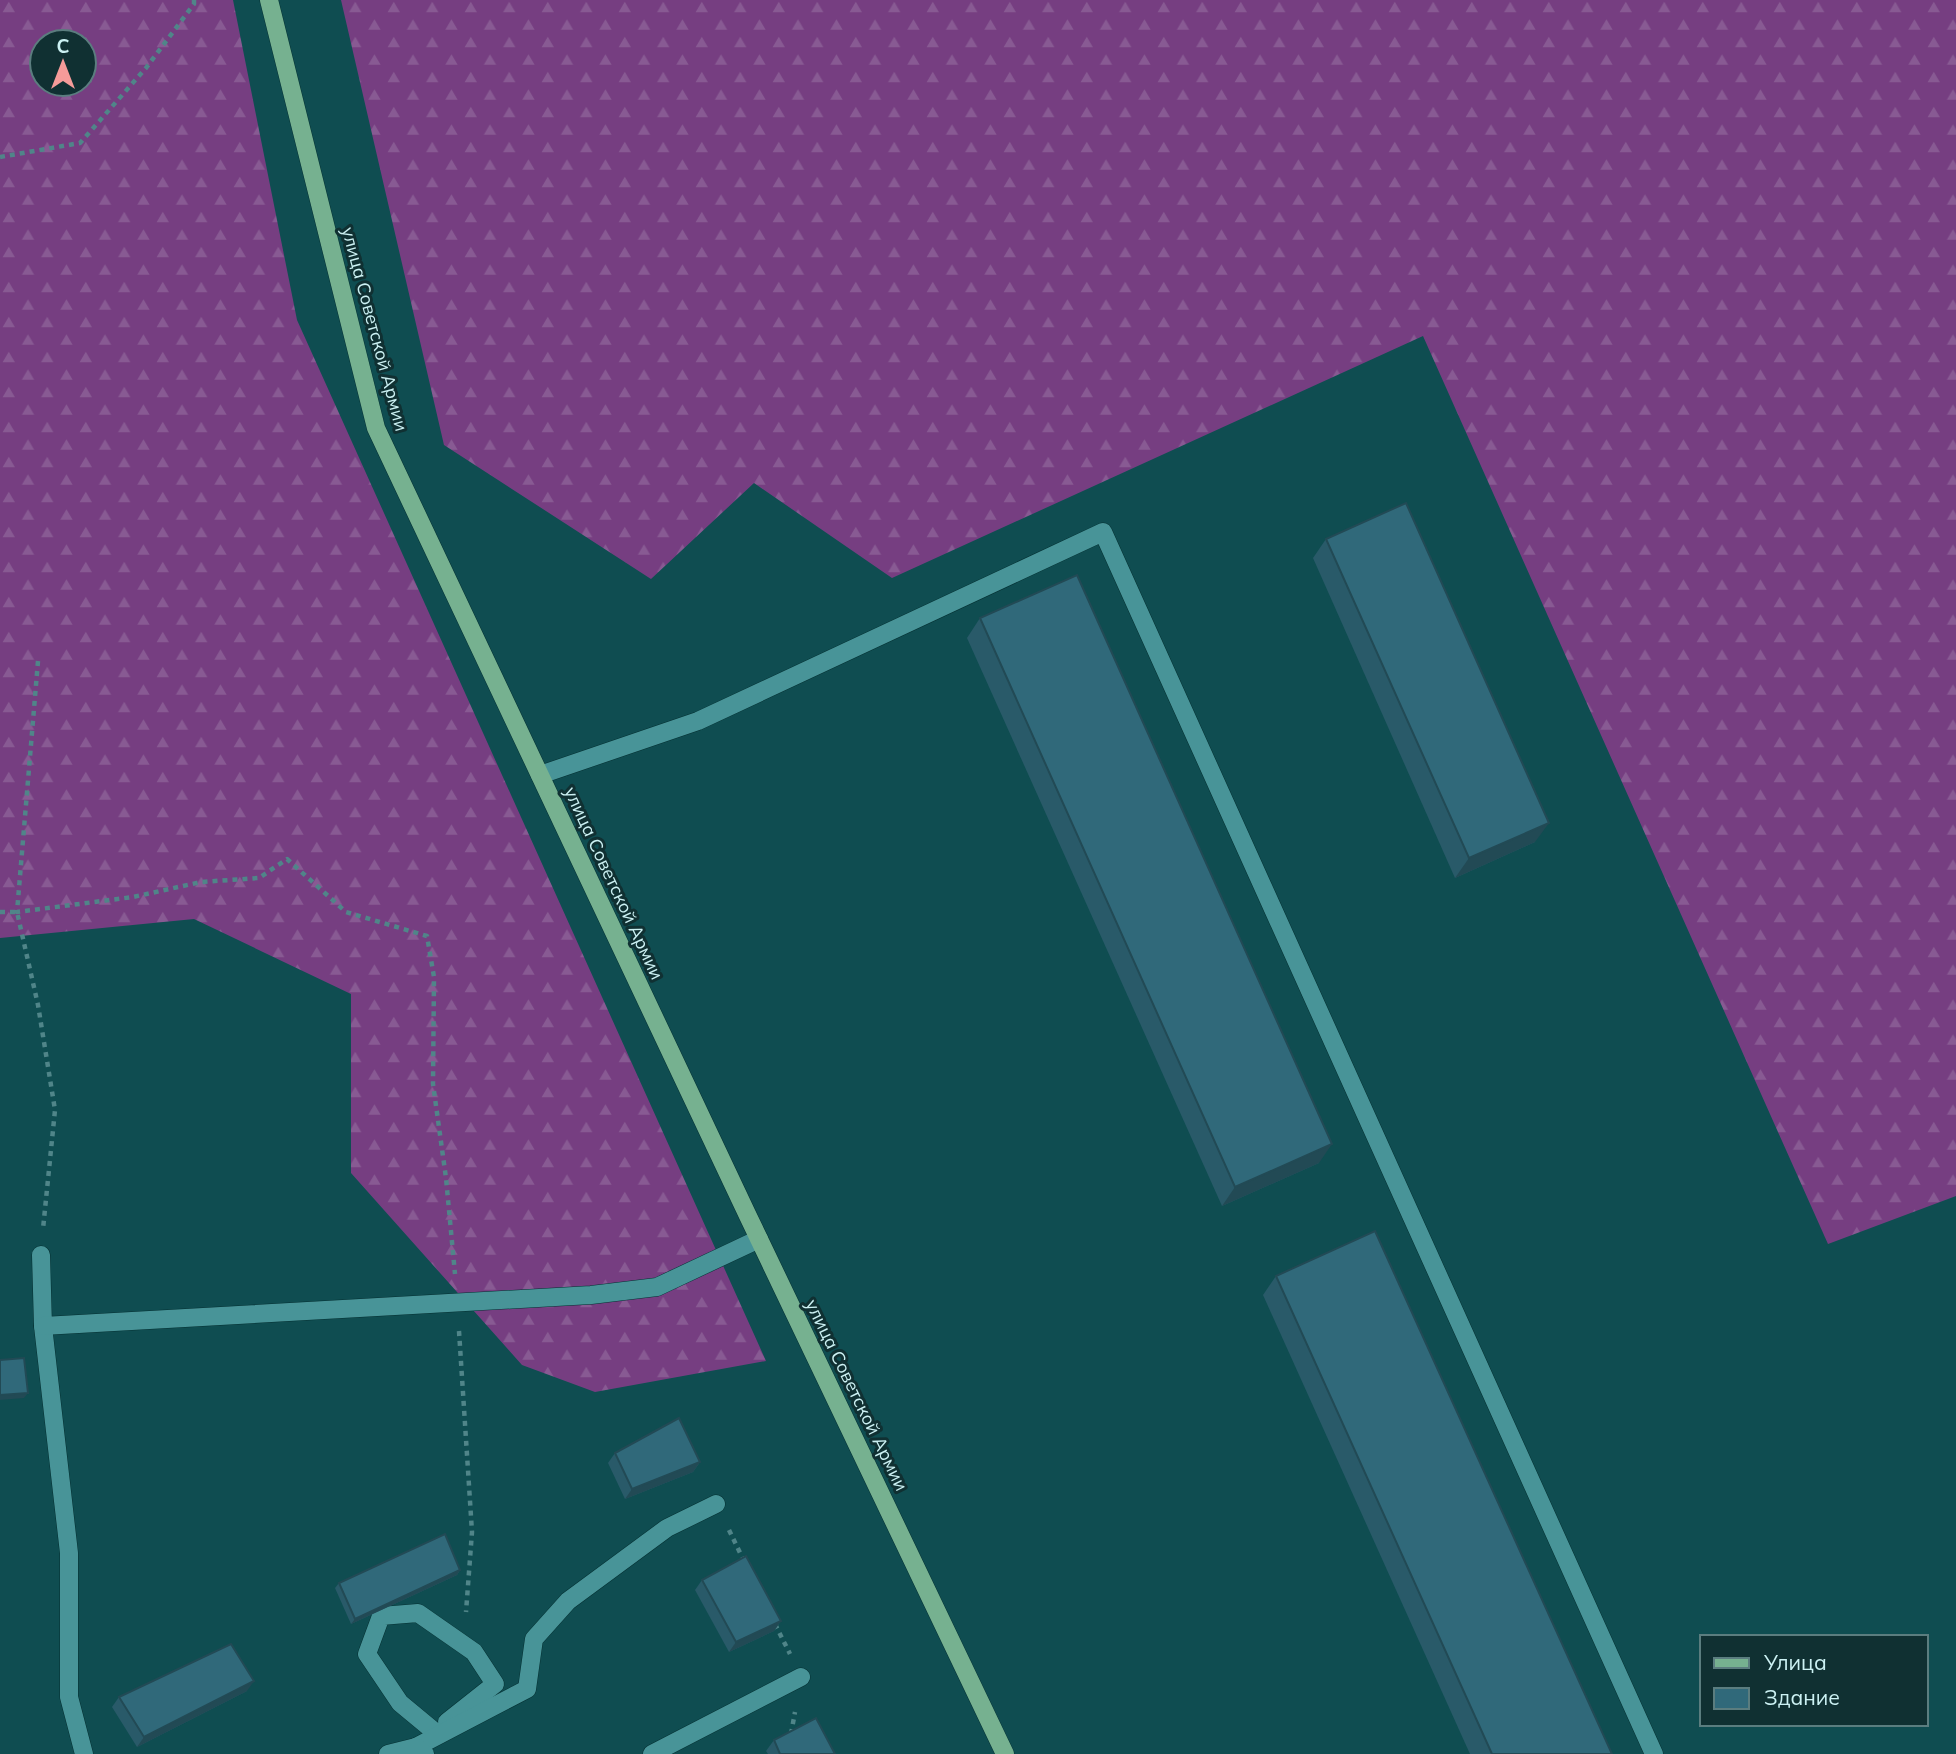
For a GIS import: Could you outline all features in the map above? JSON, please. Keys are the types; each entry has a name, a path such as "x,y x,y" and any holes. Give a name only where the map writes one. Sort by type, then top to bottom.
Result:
{"main road":[{"name":"улица Советской Армии","path":"269,0 376,428 1005,1754"}],"lane":[{"path":"540,775 698,722 1104,532 1654,1754"},
{"path":"43,1326 591,1295 657,1287 759,1239"},
{"path":"41,1255 43,1326 69,1553 69,1697 84,1754"},
{"path":"388,1754 420,1751 527,1689 534,1639 568,1601 667,1528 716,1504"},
{"path":"420,1751 435,1732 495,1684 474,1652 418,1613 381,1616 367,1654 400,1703 435,1732"},
{"path":"652,1754 801,1677"}],"path":[{"path":"0,157 80,143 145,68 194,4 194,0"},
{"path":"37,662 17,912 37,1005 55,1110 41,1255"},
{"path":"0,912 133,897 201,882 259,878 287,859 346,912 427,936 434,977 433,1084 446,1178 457,1303 472,1532 464,1645"},
{"path":"716,1504 746,1566"},
{"path":"771,1615 801,1677 790,1741"}],"green space":[{"path":"0,0 233,0 297,320 766,1361 595,1392 522,1365 351,1173 351,994 194,919 0,938"},
{"path":"341,0 1956,0 1956,1196 1828,1244 1423,336 892,578 754,483 651,579 444,445"}],"building":[{"path":"1406,503 1549,823 1469,858 1326,539"},
{"path":"1077,575 1332,1144 1235,1187 980,618"},
{"path":"1375,1231 1612,1754 1492,1754 1276,1276"},
{"path":"24,1358 28,1393 0,1395 0,1360"},
{"path":"679,1418 700,1462 632,1489 615,1453"},
{"path":"445,1534 460,1570 355,1619 339,1583"},
{"path":"746,1556 781,1621 736,1642 702,1580"},
{"path":"231,1644 254,1681 144,1737 119,1697"},
{"path":"816,1718 835,1754 780,1754 774,1740"}]}
